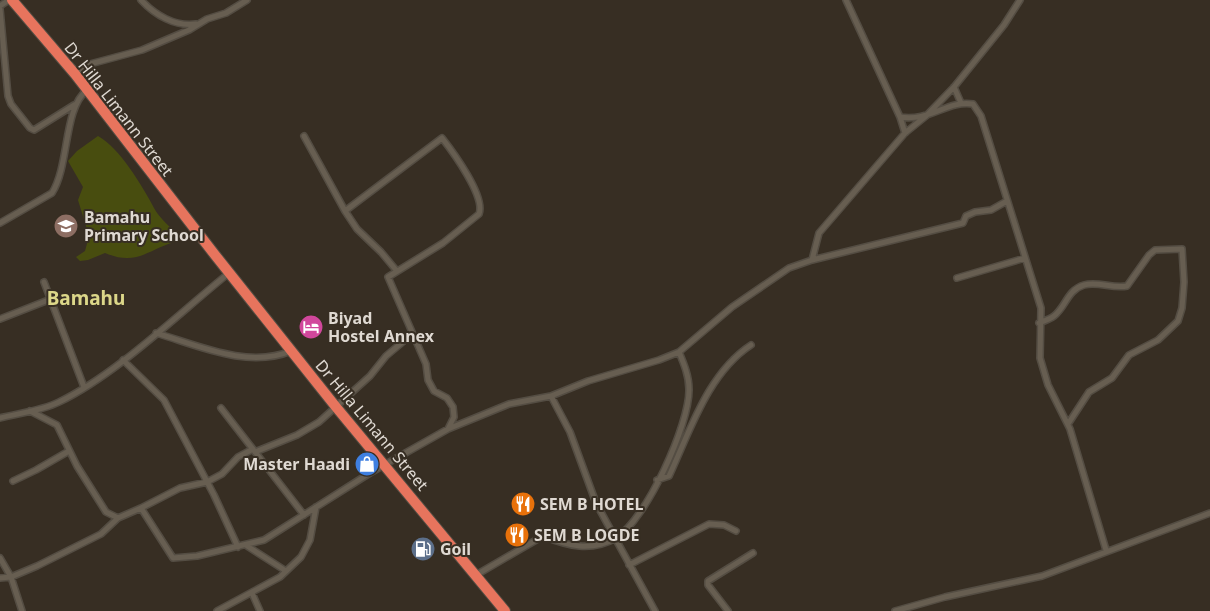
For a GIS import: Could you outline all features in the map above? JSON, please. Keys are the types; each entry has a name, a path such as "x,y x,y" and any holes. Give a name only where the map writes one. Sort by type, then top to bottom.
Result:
{"highway":[{"name":"Dr Hilla Limann Street","path":"10,0 75,74 228,273 505,611"}],"street":[{"path":"10,0 0,7 6,50 4,62 11,104 30,128 34,130 74,105"},
{"path":"141,0 159,16 184,26 196,24 226,13 247,0"},
{"path":"846,0 906,133"},
{"path":"812,260 818,233 906,133 926,116 954,87 1004,25 1020,0"},
{"path":"75,74 90,64 142,50 189,30 196,24"},
{"path":"954,87 961,103"},
{"path":"0,223 46,198 55,187 65,155 74,105 79,96 87,90"},
{"path":"900,117 914,119 961,103 972,104 981,116 1041,308 1039,323 1040,358 1048,385 1068,424 1106,550"},
{"path":"304,136 345,212 357,229 381,252 396,270"},
{"path":"345,212 442,138 474,188 481,209 479,214 451,237 390,274 388,280 426,364 428,380 434,391 447,398 453,407 454,417 448,429"},
{"path":"141,508 173,558 247,546 264,540 385,465 448,429 509,404 551,396 588,381 679,352 732,307 789,268 812,260 963,223 966,216 974,212 991,210 1007,201"},
{"path":"1039,323 1056,314 1068,295 1076,288 1084,285 1120,288 1127,286 1149,255 1155,250 1182,249 1184,282 1182,308 1178,321 1158,340 1130,355 1112,378 1089,392 1068,424"},
{"path":"957,278 1024,258"},
{"path":"0,418 58,403 84,387 123,360 228,273"},
{"path":"44,282 84,387"},
{"path":"0,319 51,299"},
{"path":"156,333 221,353 272,358 291,351"},
{"path":"0,578 11,577 101,534 118,518 185,486 207,482 222,474 238,457 297,435 319,422 370,376 386,356 412,334"},
{"path":"657,480 669,476 709,390 738,353 751,345"},
{"path":"476,575 543,536 565,546 588,548 616,537 636,519 676,447 686,410 690,389 687,371 679,352"},
{"path":"123,360 164,400 207,482 238,547"},
{"path":"551,396 570,432 596,503 655,611"},
{"path":"221,408 304,515"},
{"path":"30,410 57,425 69,451 106,512 118,518"},
{"path":"13,480 36,470 69,451"},
{"path":"217,611 252,593 286,571 301,557 310,540 316,507"},
{"path":"895,611 945,597 1042,576 1106,550 1210,513"},
{"path":"629,565 709,524 724,525 736,532"},
{"path":"247,546 286,571"},
{"path":"728,611 708,585 708,581 753,553"},
{"path":"0,558 11,577 22,611"},
{"path":"252,593 260,611"}],"green space":[{"path":"98,136 114,149 130,168 156,212 179,237 174,242 133,258 116,257 105,253 88,260 80,261 76,257 85,251 89,236 78,200 83,187 68,161 77,151"}],"place":[{"name":"Bamahu Primary School","path":"66,226"},
{"name":"Biyad Hostel Annex","path":"311,327"},
{"name":"Master Haadi","path":"367,464"},
{"name":"SEM B HOTEL","path":"523,504"},
{"name":"SEM B LOGDE","path":"517,535"},
{"name":"Goil","path":"423,549"}],"district":[{"name":"Bamahu","path":"86,298"}]}
